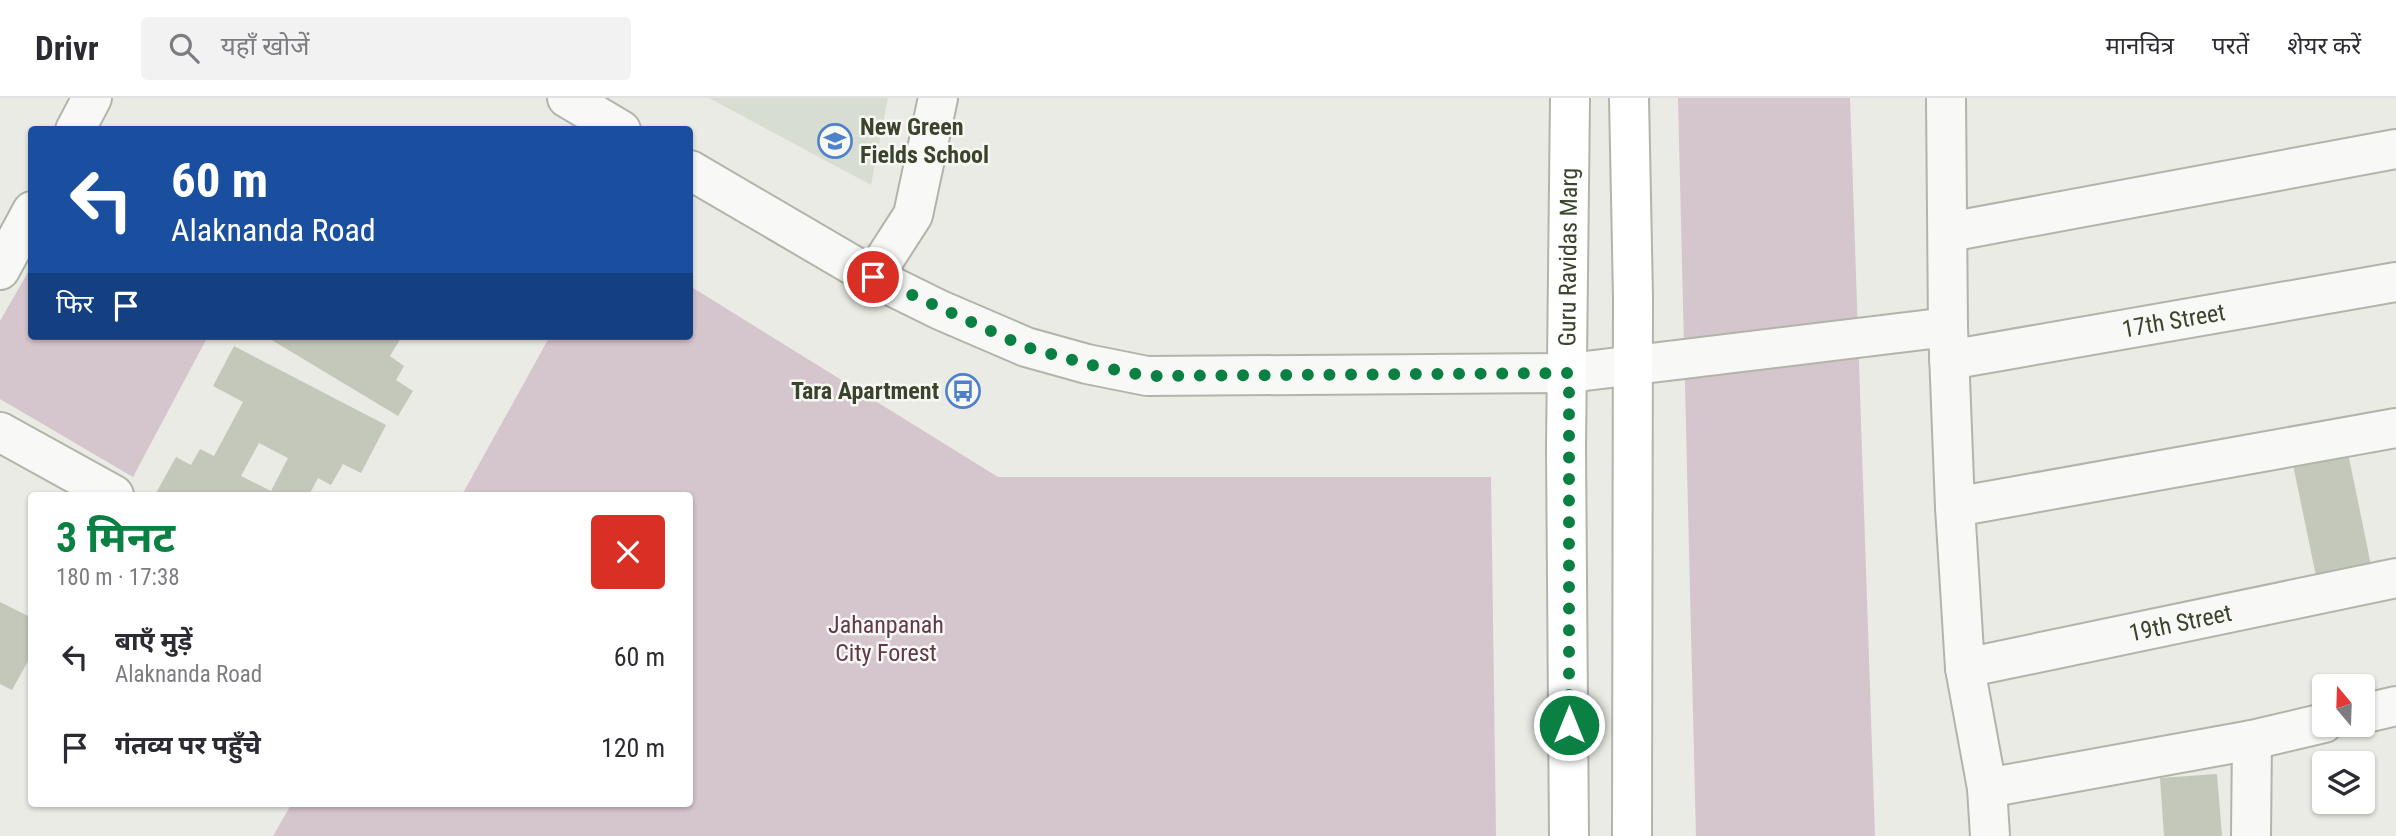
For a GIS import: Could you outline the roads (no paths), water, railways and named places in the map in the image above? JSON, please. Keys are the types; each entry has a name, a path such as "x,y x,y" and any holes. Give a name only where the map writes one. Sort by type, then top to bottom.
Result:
{"main road":[{"name":"Guru Ravidas Marg","path":"1569,836 1570,98"},
{"path":"1629,98 1632,836"}],"street":[{"path":"77,126 92,98"},
{"path":"567,98 614,126"},
{"path":"873,277 913,215 938,98"},
{"path":"1947,98 1949,344 1955,507 1965,668 1987,788 1990,836"},
{"path":"1949,232 2396,149"},
{"name":"17th Street","path":"693,172 873,277 1026,347 1087,364 1147,376 1569,373 1949,344 2396,282"},
{"path":"0,270 28,218"},
{"path":"1955,507 2396,428"},
{"path":"0,432 109,492"},
{"name":"19th Street","path":"1965,668 2396,578"},
{"path":"2375,711 2396,706"},
{"path":"1987,788 2252,740 2312,726"},
{"path":"2251,836 2252,740"}],"place":[{"name":"New Green Fields School","path":"835,141"},
{"name":"Tara Apartment","path":"963,391"}],"park label":[{"name":"Jahanpanah City Forest","path":"886,639"}]}
